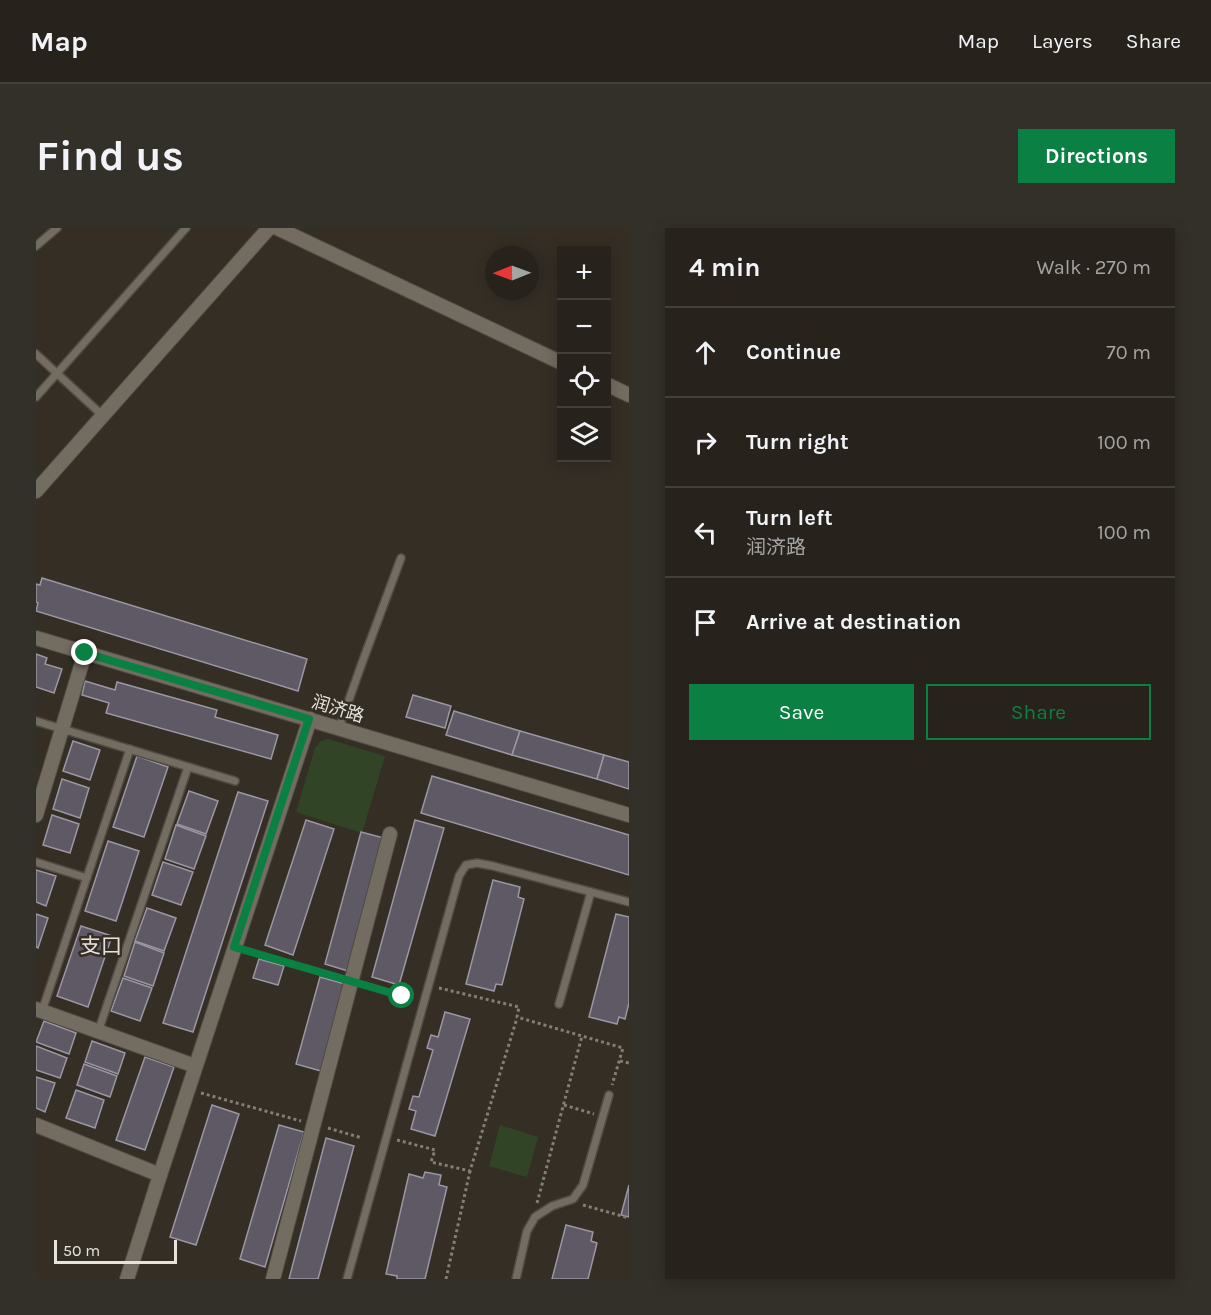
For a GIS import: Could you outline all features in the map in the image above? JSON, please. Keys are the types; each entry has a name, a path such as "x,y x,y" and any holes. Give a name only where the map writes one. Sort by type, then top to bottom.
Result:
{"street":[{"path":"36,491 269,228"},
{"path":"277,228 557,361"},
{"path":"611,386 629,395"},
{"name":"润济路","path":"36,638 629,815"},
{"path":"36,815 85,653"},
{"path":"127,1279 309,719"},
{"path":"273,1279 390,834"},
{"path":"39,1010 195,1066"},
{"path":"36,1125 160,1175"}],"lane":[{"path":"36,246 57,228"},
{"path":"36,397 186,228"},
{"path":"36,354 103,416"},
{"path":"339,728 401,558"},
{"path":"36,721 236,781"},
{"path":"39,1010 87,878 130,749"},
{"path":"98,1032 188,767"},
{"path":"36,862 87,878"},
{"path":"347,1279 459,876 466,864 477,863 493,866 629,902"},
{"path":"559,1004 591,892"},
{"path":"516,1279 527,1232 535,1216 552,1206 573,1199 583,1185 609,1095"}],"path":[{"path":"234,947 402,996"},
{"path":"428,985 519,1007 470,1171 446,1279"},
{"path":"517,1017 623,1048 609,1095"},
{"path":"532,1222 582,1036"},
{"path":"620,1061 629,1063"},
{"path":"188,1089 362,1138"},
{"path":"564,1105 603,1116"},
{"path":"386,1137 435,1150 431,1162 470,1171"},
{"path":"567,1201 629,1218"}],"green space":[{"path":"328,739 385,756 362,833 296,812 315,748 321,741"},
{"path":"500,1125 538,1137 527,1177 489,1166"}],"building":[{"path":"42,578 307,659 298,691 36,611 38,603 36,602 36,584 40,585"},
{"path":"36,654 47,658 45,664 62,669 54,693 36,687"},
{"path":"85,681 115,690 117,682 217,710 215,717 278,735 271,759 106,713 109,703 82,695"},
{"path":"413,695 451,706 445,728 406,717"},
{"path":"454,711 520,731 512,755 446,735"},
{"path":"520,731 604,755 597,779 512,755"},
{"path":"73,741 100,750 90,780 63,771"},
{"path":"604,755 629,762 629,789 597,779"},
{"path":"137,756 168,767 144,837 113,827"},
{"path":"432,776 629,835 629,875 421,813"},
{"path":"62,779 89,788 80,818 53,809"},
{"path":"189,791 218,801 206,834 177,824"},
{"path":"238,792 268,801 193,1032 163,1023"},
{"path":"52,815 79,824 70,853 43,845"},
{"path":"306,820 334,829 293,955 265,945"},
{"path":"415,820 444,828 399,985 372,977"},
{"path":"176,825 206,836 194,869 165,859"},
{"path":"361,832 384,838 348,971 325,964"},
{"path":"108,841 139,851 116,921 85,911"},
{"path":"163,862 193,872 181,905 152,895"},
{"path":"36,870 56,876 46,906 36,902"},
{"path":"493,880 520,887 518,897 524,899 502,985 496,984 494,991 466,984"},
{"path":"147,908 176,918 164,951 135,941"},
{"path":"36,914 48,918 38,948 36,947"},
{"path":"616,914 629,917 629,1003 625,1019 619,1017 617,1024 589,1017"},
{"path":"81,926 112,936 88,1007 57,996"},
{"path":"135,942 164,953 153,986 124,976"},
{"path":"259,959 284,966 278,985 253,978"},
{"path":"320,977 345,984 321,1071 296,1064"},
{"path":"123,978 152,988 140,1021 111,1011"},
{"path":"445,1012 470,1019 435,1136 411,1129 416,1111 409,1109 413,1096 419,1097 433,1050 427,1048 431,1035 438,1037"},
{"path":"44,1021 76,1033 69,1054 36,1042"},
{"path":"92,1041 125,1053 118,1074 85,1062"},
{"path":"36,1046 67,1058 60,1078 36,1070"},
{"path":"145,1057 174,1067 145,1150 116,1140"},
{"path":"84,1064 117,1076 110,1097 77,1085"},
{"path":"36,1077 55,1083 45,1112 36,1108"},
{"path":"76,1090 104,1100 95,1128 66,1118"},
{"path":"212,1105 239,1114 196,1245 170,1237"},
{"path":"279,1125 304,1132 265,1267 240,1259"},
{"path":"326,1138 354,1146 318,1279 289,1279"},
{"path":"425,1172 441,1175 439,1185 447,1187 425,1279 397,1279 397,1276 386,1274 409,1174 423,1178"},
{"path":"629,1185 629,1217 621,1215"},
{"path":"566,1225 593,1232 591,1241 597,1243 588,1279 552,1279"}],"district":[{"name":"支口","path":"101,946"}],"route":[{"path":"85,653 309,719 234,947 402,996"}]}
